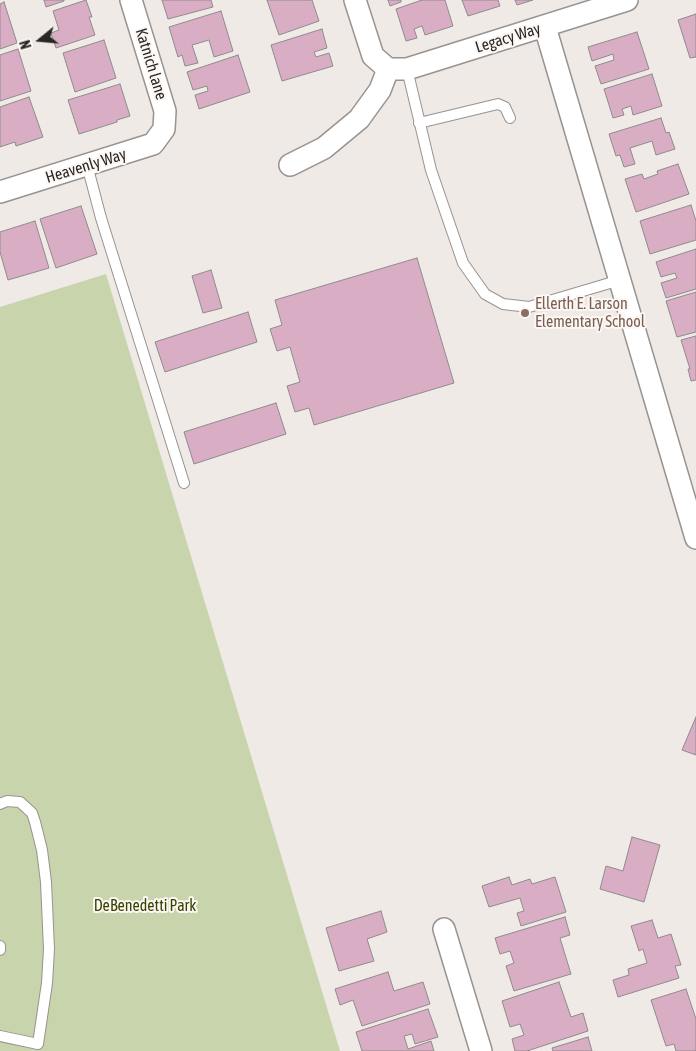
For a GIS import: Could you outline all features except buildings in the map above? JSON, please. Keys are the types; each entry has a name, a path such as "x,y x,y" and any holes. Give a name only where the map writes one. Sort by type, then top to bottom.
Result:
{"street":[{"name":"Katnich lane","path":"132,0 165,111 164,129"},
{"path":"290,164 324,148 359,119 397,69 373,56 355,0"},
{"name":"Legacy Way","path":"397,69 545,27 627,0"},
{"path":"545,27 696,538"},
{"name":"Heavenly Way","path":"0,192 153,144 164,129"},
{"path":"444,929 481,1051"}],"lane":[{"path":"397,69 419,123 431,170 463,263 485,294 503,304 528,307 620,280"},
{"path":"419,123 498,104 505,107 510,118"},
{"path":"87,166 100,218 184,483"},
{"path":"0,804 6,801 20,802 32,813 42,850 46,882 49,949 46,991 38,1044 0,1036"}],"green space":[{"name":"DeBenedetti Park","path":"106,274 340,1051 0,1051 0,307"}],"place":[{"name":"Ellerth E. Larson Elementary School","path":"525,313"}]}
